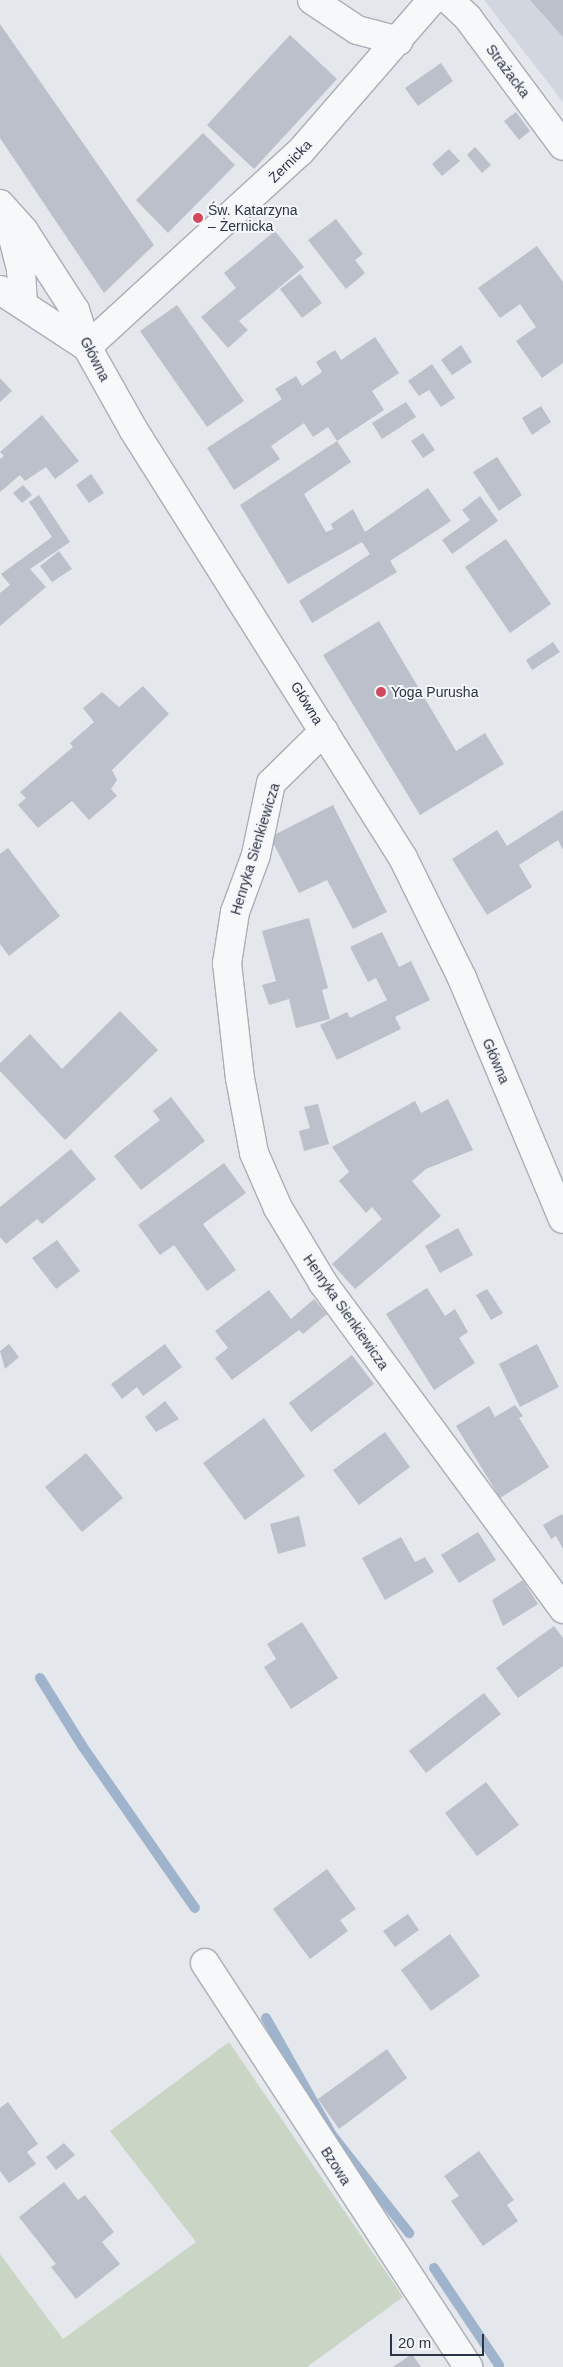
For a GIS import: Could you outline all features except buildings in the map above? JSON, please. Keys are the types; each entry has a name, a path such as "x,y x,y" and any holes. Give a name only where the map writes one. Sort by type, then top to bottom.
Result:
{"street":[{"path":"312,0 356,30 399,41"},
{"name":"Żernicka","path":"87,347 300,152 399,41 432,0"},
{"name":"Strażacka","path":"448,0 468,18 563,146"},
{"name":"Główna","path":"2,218 24,231 75,310 87,347 133,429 403,858 462,978 563,1219"},
{"name":"Główna","path":"2,218 21,269 23,305"},
{"path":"0,290 87,347"},
{"name":"Henryka Sienkiewicza","path":"324,731 271,784 256,855 235,912 227,963 240,1078 254,1152 278,1208 323,1283 562,1605"},
{"name":"Bzowa","path":"205,1964 468,2367"}],"shaded area":[{"path":"484,0 563,0 563,102"}],"green space":[{"path":"229,2042 403,2297 307,2367 0,2367 0,2254 63,2339 196,2242 110,2131"}],"waterway":[{"path":"40,1678 83,1747 195,1908"},
{"path":"266,2018 332,2135 409,2233"},
{"path":"434,2268 499,2365"}],"place":[{"name":"Św. Katarzyna – Żernicka","path":"198,218"},
{"name":"Yoga Purusha","path":"381,692"}]}
